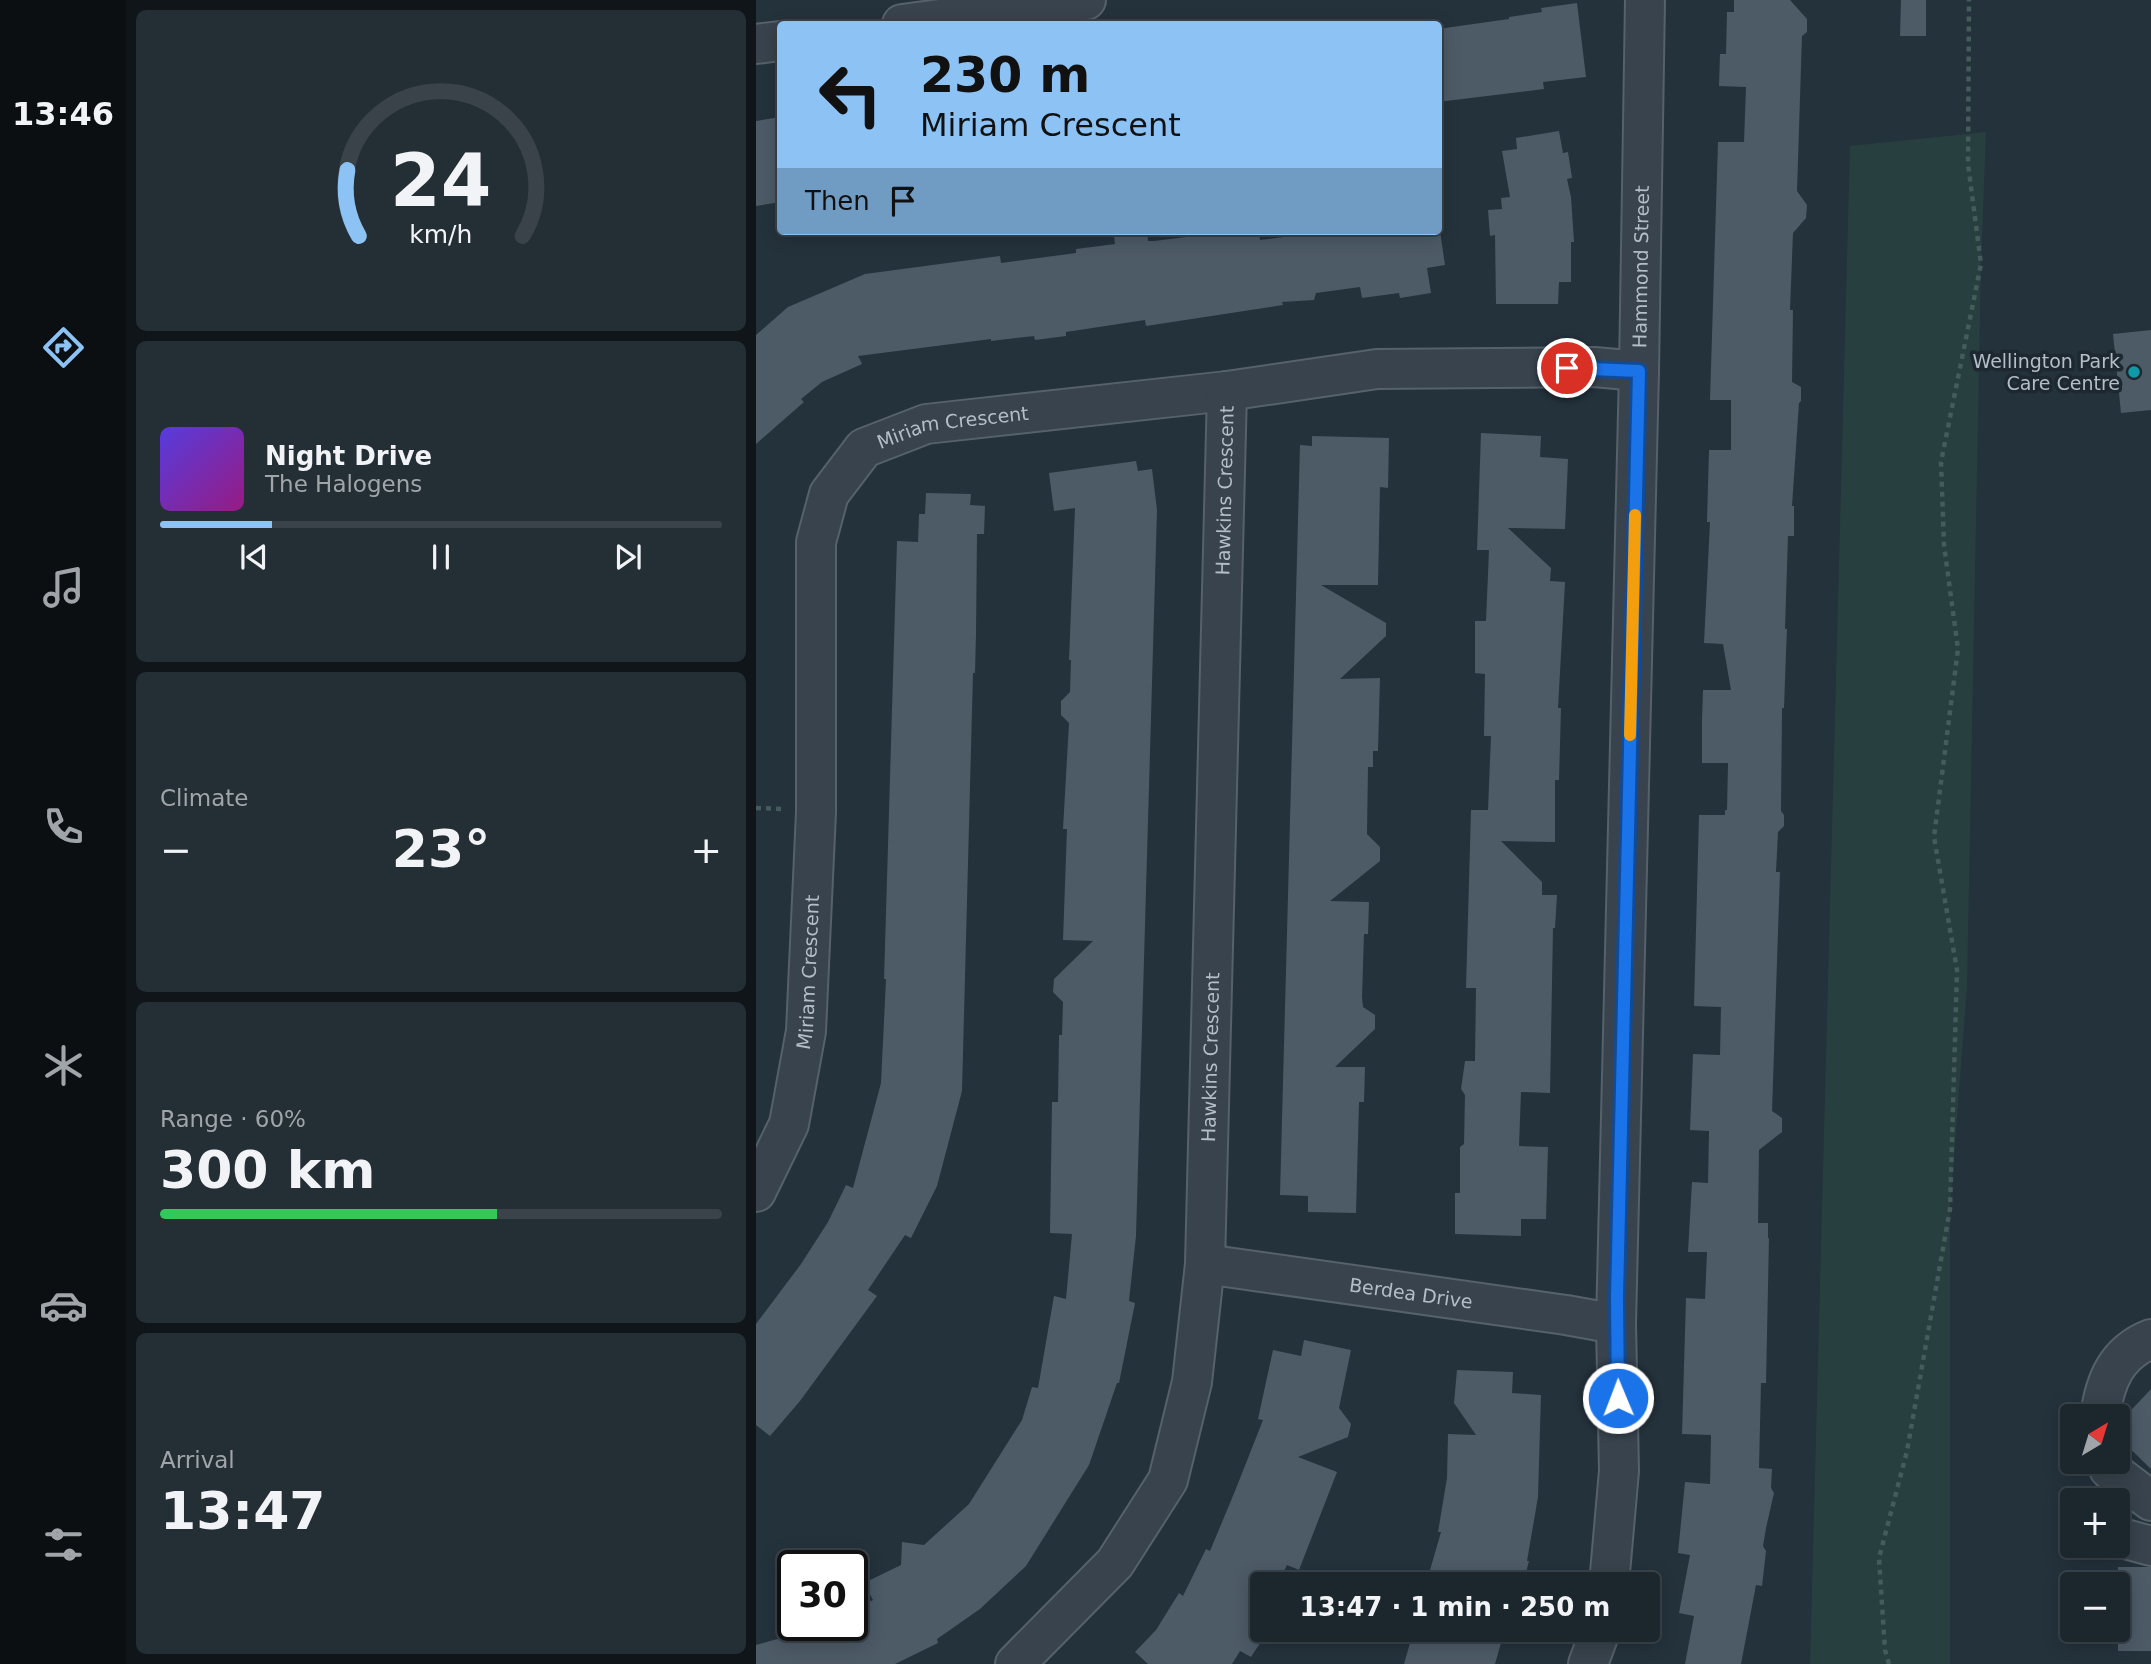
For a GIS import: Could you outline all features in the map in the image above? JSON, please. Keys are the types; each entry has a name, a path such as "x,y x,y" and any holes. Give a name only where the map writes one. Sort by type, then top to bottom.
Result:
{"street":[{"path":"925,21 1086,0"},
{"name":"Hammond Street","path":"1610,1572 1619,1471 1616,1324 1639,371 1645,0"},
{"path":"756,44 777,41"},
{"name":"Miriam Crescent","path":"756,1192 789,1124 806,1031 816,812 816,542 829,494 864,448 926,424 1227,391 1377,369 1594,368 1639,371"},
{"name":"Hawkins Crescent","path":"1015,1664 1115,1563 1168,1480 1192,1382 1206,1264 1227,391"},
{"name":"Berdea Drive","path":"1206,1264 1616,1324"},
{"path":"2101,1404 2102,1396 2118,1361 2142,1342 2151,1339"},
{"path":"2117,1474 2151,1501"},
{"path":"2130,1540 2151,1546"},
{"path":"1588,1664 1596,1642"}],"path":[{"path":"1889,1664 1885,1650 1879,1558 1907,1451 1950,1209 1957,970 1934,838 1958,649 1944,544 1941,462 1981,264 1969,164 1969,0"}],"green space":[{"path":"1986,132 1967,987 1950,1209 1950,1664 1810,1664 1850,146"}],"building":[{"path":"1734,0 1790,0 1807,19 1807,32 1802,36 1797,191 1807,205 1806,218 1793,233 1790,310 1793,310 1792,382 1801,387 1801,401 1792,506 1794,536 1788,536 1787,629 1782,708 1781,811 1784,815 1784,826 1778,832 1776,872 1780,872 1772,1111 1782,1118 1782,1132 1759,1150 1758,1223 1768,1223 1769,1238 1766,1383 1761,1383 1759,1468 1772,1469 1771,1488 1774,1493 1763,1546 1766,1551 1762,1586 1756,1585 1741,1664 1685,1664 1694,1616 1679,1613 1690,1555 1678,1553 1685,1482 1710,1484 1711,1435 1682,1434 1686,1298 1705,1299 1707,1252 1688,1252 1692,1182 1708,1183 1709,1131 1690,1130 1693,1054 1720,1055 1721,1007 1694,1006 1699,815 1725,815 1727,810 1728,763 1702,763 1702,720 1703,690 1731,690 1723,644 1704,643 1710,522 1707,522 1709,450 1731,450 1731,400 1710,400 1718,142 1744,142 1746,87 1719,86 1720,54 1726,54 1727,12 1734,12"},
{"path":"1901,0 1926,0 1926,36 1900,36"},
{"path":"1577,3 1586,77 1543,82 1544,89 1442,102 1442,28 1509,19 1542,12 1541,8"},
{"path":"777,118 777,202 756,206 756,121"},
{"path":"1559,131 1563,153 1568,152 1572,178 1567,179 1574,242 1571,242 1571,282 1559,282 1558,304 1496,304 1495,235 1490,236 1488,210 1502,209 1501,198 1510,197 1502,151 1517,149 1516,138"},
{"path":"1122,235 1147,235 1148,241 1203,235 1259,235 1260,240 1301,235 1441,235 1445,265 1427,268 1431,293 1400,298 1399,293 1362,298 1360,287 1316,293 1314,300 1282,302 1283,305 1146,326 1145,320 1066,332 1066,336 1035,340 1034,336 991,339 858,356 862,364 822,382 801,399 804,402 756,444 756,335 788,307 865,274 1000,256 1001,263 1076,253 1076,249 1115,244 1114,236"},
{"name":"Wellington Park Care Centre","path":"2151,330 2151,410 2121,413 2113,334"},
{"path":"1481,433 1541,436 1540,457 1568,459 1565,529 1508,528 1551,568 1550,581 1565,582 1558,708 1561,708 1559,780 1555,780 1555,842 1501,841 1542,882 1542,895 1557,895 1553,928 1550,1093 1521,1092 1519,1146 1548,1147 1546,1219 1521,1219 1521,1236 1455,1234 1455,1193 1460,1193 1460,1147 1464,1144 1465,1095 1461,1089 1465,1061 1475,1061 1476,988 1466,988 1471,810 1488,810 1491,736 1484,736 1485,674 1475,673 1475,621 1486,621 1489,550 1477,550"},
{"path":"1312,436 1389,438 1388,488 1380,487 1378,585 1321,585 1386,623 1386,636 1340,679 1380,678 1378,751 1373,751 1373,767 1368,767 1367,834 1380,847 1380,861 1330,901 1369,902 1368,934 1364,934 1362,997 1363,1007 1375,1015 1375,1029 1335,1067 1365,1067 1364,1102 1359,1102 1356,1213 1308,1212 1308,1196 1280,1195 1300,445 1312,446"},
{"path":"1136,461 1138,471 1152,469 1157,510 1136,1236 1129,1301 1135,1303 1119,1383 1089,1465 1026,1566 980,1609 937,1639 938,1643 895,1664 756,1664 756,1645 777,1639 868,1641 868,1603 873,1600 868,1591 868,1581 901,1565 902,1542 924,1545 969,1504 1022,1420 1032,1387 1038,1388 1054,1296 1066,1299 1072,1234 1050,1233 1052,1102 1058,1102 1059,1035 1062,1035 1063,1002 1053,992 1054,979 1093,941 1063,940 1067,829 1063,829 1069,723 1061,715 1061,701 1070,692 1075,508 1054,511 1049,473"},
{"path":"926,493 971,494 970,505 985,506 984,534 977,534 962,1091 937,1186 911,1238 905,1235 868,1290 877,1296 800,1401 770,1436 756,1425 756,1324 801,1264 828,1222 846,1185 853,1188 881,1083 897,541 918,542 919,514 925,514"},
{"path":"1304,1340 1351,1350 1339,1408 1351,1424 1348,1437 1298,1457 1337,1472 1299,1570 1287,1565 1284,1572 1250,1572 1250,1642 1261,1642 1251,1657 1240,1651 1232,1664 1148,1664 1135,1652 1156,1630 1179,1593 1183,1596 1206,1549 1210,1551 1235,1491 1263,1420 1258,1419 1273,1350 1301,1356"},
{"path":"1457,1370 1513,1372 1512,1393 1541,1395 1538,1497 1526,1572 1429,1572 1441,1532 1438,1532 1447,1478 1448,1434 1476,1435 1454,1403"},
{"path":"2151,1389 2151,1469 2130,1449 2130,1411"},
{"path":"2118,1567 2151,1567 2151,1651 2118,1651 2118,1642 2130,1642 2130,1572 2118,1572"},
{"path":"1410,1642 1501,1642 1495,1664 1404,1664"}],"slow traffic":[{"path":"1630,735 1635,515"}],"place":[{"name":"Wellington Park Care Centre","path":"2134,372"}],"route":[{"path":"1567,368 1639,371 1616,1324 1618,1398"}]}
